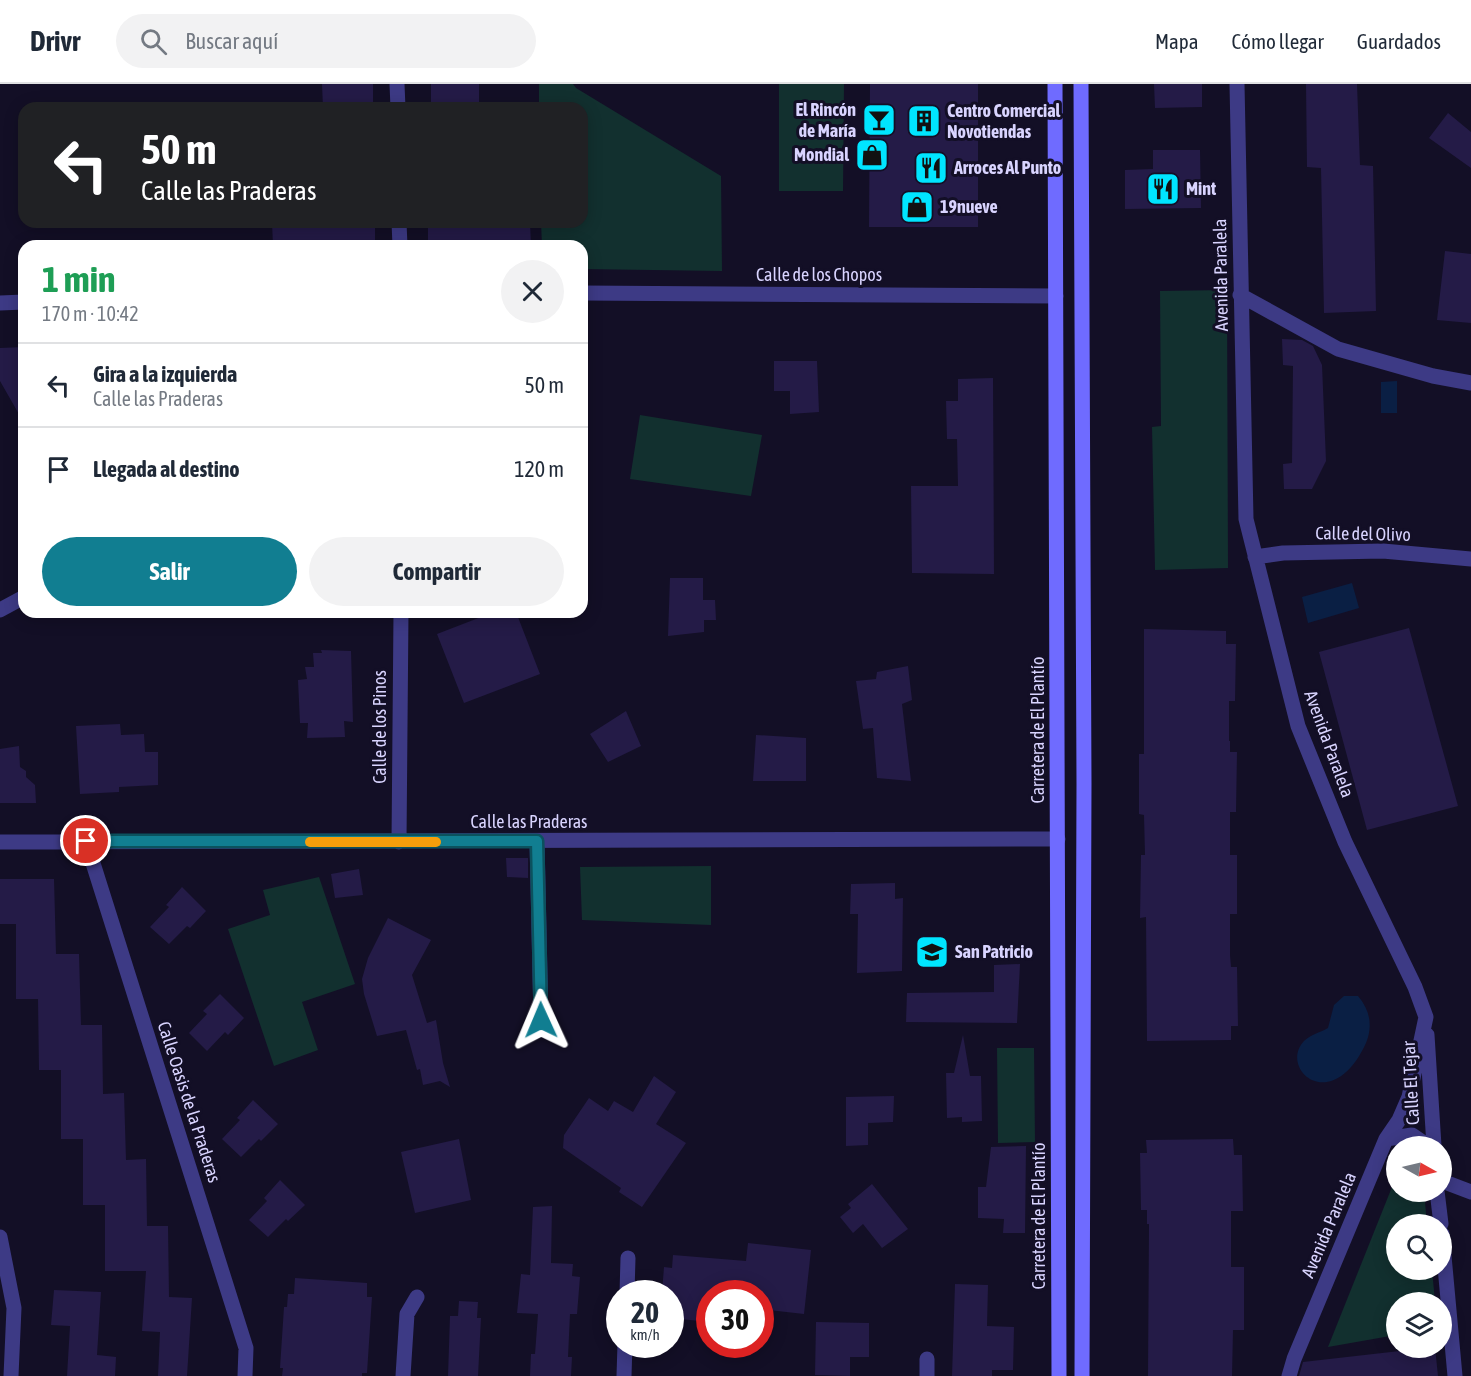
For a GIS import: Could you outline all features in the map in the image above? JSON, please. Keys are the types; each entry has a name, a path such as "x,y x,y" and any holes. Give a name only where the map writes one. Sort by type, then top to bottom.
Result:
{"street":[{"path":"397,84 398,102"},
{"name":"Carretera de El Plantío","path":"1055,84 1059,1376"},
{"path":"1081,84 1084,772 1082,1376"},
{"name":"Avenida Paralela","path":"1237,84 1246,519 1298,726 1346,842 1415,987 1426,1017 1408,1097 1399,1120 1388,1136"},
{"name":"Calle de los Chopos","path":"588,293 1056,296"},
{"path":"1240,295 1338,349 1433,376 1471,383"},
{"path":"0,303 18,302"},
{"name":"Calle del Olivo","path":"1255,557 1282,553 1383,550 1471,559"},
{"path":"0,609 18,600"},
{"name":"Calle de los Pinos","path":"399,842 401,618"},
{"name":"Calle las Praderas","path":"0,842 1058,839"},
{"name":"Calle Oasis de la Praderas","path":"86,841 246,1348 245,1376"},
{"path":"537,841 541,1020"},
{"name":"Calle El Tejar","path":"1426,1017 1433,1136"},
{"name":"Avenida Paralela","path":"1289,1376 1294,1359 1386,1139"},
{"path":"1452,1185 1471,1192"},
{"path":"0,1237 14,1308 11,1376"},
{"path":"627,1280 628,1258"},
{"path":"1446,1280 1455,1376"},
{"path":"403,1376 407,1314 417,1297"},
{"path":"624,1376 625,1358"},
{"path":"927,1359 927,1376"}],"green space":[{"path":"539,84 573,84 576,88 721,176 722,271 588,269 588,240 542,240 541,228 588,228 588,102 539,102"},
{"path":"779,84 844,84 843,191 779,191"},
{"path":"1227,290 1228,568 1155,570 1152,427 1161,426 1160,291"},
{"path":"640,415 762,435 751,496 630,479"},
{"path":"711,866 711,925 582,920 580,867"},
{"path":"319,877 355,984 302,1002 318,1050 274,1066 228,929 270,915 263,890"},
{"path":"997,1048 1034,1048 1035,1142 998,1143"},
{"path":"1386,1202 1425,1202 1426,1214 1386,1214 1386,1280 1433,1280 1434,1292 1386,1292 1386,1337 1328,1347"}],"water":[{"path":"1397,381 1397,413 1381,413 1381,382"},
{"path":"1352,583 1359,608 1308,623 1302,597"},
{"path":"1344,996 1358,996 1365,1007 1370,1024 1366,1043 1353,1065 1338,1078 1325,1082 1312,1080 1303,1073 1298,1064 1298,1052 1306,1039 1328,1028 1334,1005"}],"building":[{"path":"322,84 373,84 373,102 323,102"},
{"path":"431,84 479,84 479,102 431,102"},
{"name":"Centro Comercial Novotiendas","path":"870,84 978,84 978,227 869,227"},
{"path":"1154,84 1202,84 1202,107 1155,108"},
{"path":"1306,84 1357,84 1360,165 1373,166 1376,311 1324,313 1321,168 1307,167"},
{"path":"1448,113 1471,132 1471,168 1429,138"},
{"name":"Mint","path":"1153,150 1200,150 1201,208 1125,209 1125,170 1153,169"},
{"path":"272,228 375,228 375,240 273,240"},
{"path":"428,228 530,228 531,240 428,240"},
{"path":"1445,251 1471,254 1471,323 1437,320"},
{"path":"1282,339 1302,340 1313,346 1322,365 1326,461 1312,489 1284,489 1283,464 1292,463 1293,366 1283,365"},
{"path":"18,347 18,412 0,381 0,348"},
{"path":"774,361 817,361 819,412 790,414 790,391 774,391"},
{"path":"993,378 994,574 912,573 911,486 958,486 957,439 947,439 946,401 958,401 958,379"},
{"path":"670,578 703,578 703,600 715,600 716,620 704,620 704,632 668,636"},
{"path":"478,618 518,618 540,674 464,703 437,634"},
{"path":"1409,628 1458,806 1367,830 1319,652"},
{"path":"1144,629 1226,631 1226,644 1236,644 1235,701 1229,701 1229,741 1230,752 1237,752 1236,812 1230,812 1230,855 1237,855 1237,914 1230,914 1230,955 1231,967 1237,967 1238,1026 1231,1026 1231,1040 1147,1041 1146,917 1140,918 1141,855 1145,855 1144,815 1139,814 1139,754 1144,754"},
{"path":"321,650 351,651 353,722 344,721 345,737 307,738 308,723 300,723 298,680 307,679 305,667 314,667 313,653 322,653"},
{"path":"908,666 912,700 902,704 911,781 877,778 873,728 863,729 856,681 876,679 877,672"},
{"path":"626,711 641,746 608,762 590,734"},
{"path":"120,724 121,735 144,734 145,752 158,752 158,785 119,787 119,792 80,794 76,726"},
{"path":"756,735 806,738 806,781 753,781"},
{"path":"19,746 20,767 26,771 26,777 35,785 36,803 0,803 0,749"},
{"path":"506,858 528,858 528,878 507,877"},
{"path":"359,869 363,895 335,898 331,874"},
{"path":"0,879 54,879 56,954 79,954 81,1025 102,1025 103,1094 124,1093 126,1160 146,1159 147,1226 168,1226 169,1297 192,1298 187,1376 158,1376 160,1332 142,1331 146,1271 105,1271 105,1205 83,1205 83,1139 61,1139 61,1070 39,1070 38,999 16,999 16,924 0,924"},
{"path":"895,883 895,899 903,898 902,971 857,973 858,914 850,914 851,884"},
{"path":"182,887 206,911 190,928 187,926 169,944 150,927 169,907 166,905"},
{"path":"388,918 431,940 412,975 427,1023 436,1020 443,1063 450,1087 440,1081 423,1085 420,1069 417,1070 406,1030 377,1036 364,994 362,979 368,958"},
{"path":"1020,964 1017,1023 906,1022 907,993 994,992 994,965"},
{"path":"220,994 244,1018 228,1035 225,1032 207,1051 189,1033 207,1014 203,1011"},
{"path":"963,1035 970,1076 981,1076 982,1121 962,1122 962,1117 947,1118 946,1073 954,1073"},
{"path":"654,1076 676,1092 656,1124 686,1143 642,1207 619,1192 621,1188 563,1148 564,1135 589,1098 608,1111 614,1101 633,1112"},
{"path":"894,1096 893,1122 868,1123 868,1145 846,1146 846,1097"},
{"path":"253,1100 278,1124 241,1157 222,1139 240,1120 237,1118"},
{"path":"459,1139 471,1200 415,1213 401,1152"},
{"path":"1233,1139 1234,1155 1242,1155 1243,1211 1231,1211 1231,1267 1244,1267 1244,1330 1233,1330 1232,1376 1148,1376 1149,1224 1147,1224 1147,1210 1141,1210 1140,1153 1147,1153 1146,1140"},
{"path":"1026,1146 1025,1233 1003,1233 1004,1219 978,1218 978,1187 986,1187 991,1147"},
{"path":"280,1180 305,1205 288,1221 286,1219 268,1237 249,1220 267,1201 264,1198"},
{"path":"872,1184 908,1229 882,1248 863,1224 853,1233 840,1217 851,1208 848,1204"},
{"path":"552,1206 551,1263 573,1264 572,1276 580,1277 577,1314 570,1314 568,1357 572,1357 571,1376 530,1376 531,1354 535,1354 538,1314 517,1313 521,1274 530,1275 533,1207"},
{"path":"748,1243 811,1250 804,1314 774,1311 774,1280 696,1280 696,1321 684,1319 684,1280 663,1280 664,1267 672,1268 673,1255 746,1261"},
{"path":"295,1278 367,1283 367,1297 372,1297 367,1373 362,1373 362,1376 282,1376 283,1368 280,1368 284,1307 287,1307 288,1294 294,1294"},
{"path":"955,1284 988,1285 987,1326 1014,1327 1013,1370 992,1370 992,1376 952,1376"},
{"path":"54,1290 101,1292 97,1355 116,1357 115,1376 67,1376 70,1326 51,1325"},
{"path":"459,1301 478,1302 477,1318 481,1318 478,1376 448,1376 450,1316 458,1316"},
{"path":"816,1322 869,1323 869,1357 850,1357 850,1376 815,1375"},
{"path":"1386,1353 1386,1358 1436,1358 1438,1376 1299,1376 1303,1362"}],"slow traffic":[{"path":"310,842 436,842"}],"place":[{"name":"El Rincón de María","path":"879,120"},
{"name":"Centro Comercial Novotiendas","path":"924,121"},
{"name":"Mondial","path":"872,155"},
{"name":"Arroces Al Punto","path":"931,168"},
{"name":"Mint","path":"1163,189"},
{"name":"19nueve","path":"917,207"},
{"name":"San Patricio","path":"932,952"}],"route":[{"path":"86,841 537,841 541,1020"}]}
